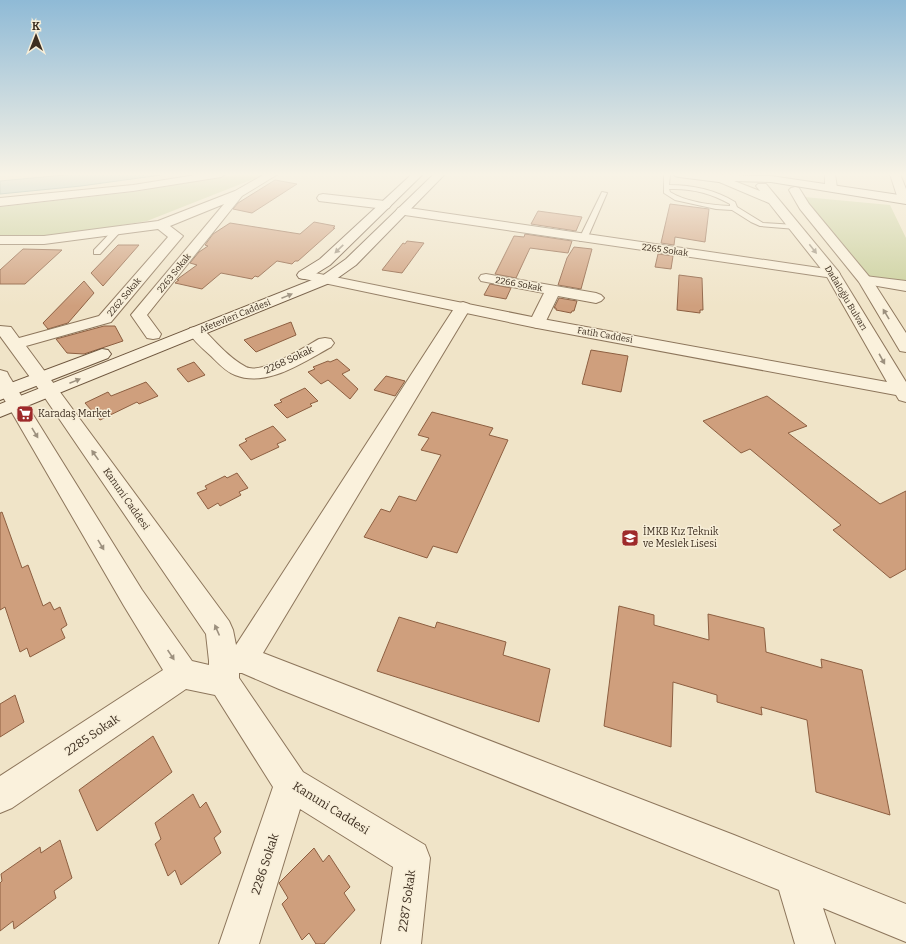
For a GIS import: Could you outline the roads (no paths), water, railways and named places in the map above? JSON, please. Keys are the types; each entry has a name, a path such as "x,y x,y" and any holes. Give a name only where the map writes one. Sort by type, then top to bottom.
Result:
{"street":[{"path":"0,240 44,240 161,225 178,218"},
{"name":"2263 Sokak","path":"139,315 218,218"},
{"name":"Afetevleri Caddesi","path":"45,385 153,334 305,275 325,262 371,218"},
{"name":"Afetevleri Caddesi","path":"5,395 45,385 196,332 327,279 351,262 395,218"},
{"name":"2265 Sokak","path":"448,218 583,239 833,274"},
{"name":"Dadaloğlu Bulvarı","path":"789,218 833,274 888,369 905,392"},
{"path":"814,218 865,280 906,348"},
{"name":"2262 Sokak","path":"8,338 105,319 176,236 161,225"},
{"name":"Fatih Caddesi","path":"305,275 537,323 905,392"},
{"name":"2266 Sokak","path":"486,278 596,298"},
{"path":"865,280 906,286"},
{"name":"2266 Sokak","path":"537,323 553,290"},
{"path":"231,667 463,307"},
{"path":"105,319 139,315 153,334"},
{"name":"2268 Sokak","path":"196,332 239,370 248,374 269,371 325,343"},
{"name":"Kanuni Caddesi","path":"8,338 45,385 218,630 231,667 290,784 412,858"},
{"path":"5,395 133,598 183,674 231,667 286,678 906,923"},
{"name":"2285 Sokak","path":"0,796 183,674"},
{"name":"2286 Sokak","path":"240,944 290,784"},
{"name":"2287 Sokak","path":"401,944 412,858"},
{"path":"794,878 815,944"}],"lane":[{"path":"583,239 593,218"},
{"path":"750,218 759,224 796,227"},
{"path":"96,252 118,230"}],"place":[{"name":"Karadaş Market","path":"25,414"},
{"name":"İMKB Kız Teknik ve Meslek Lisesi","path":"630,538"}]}
